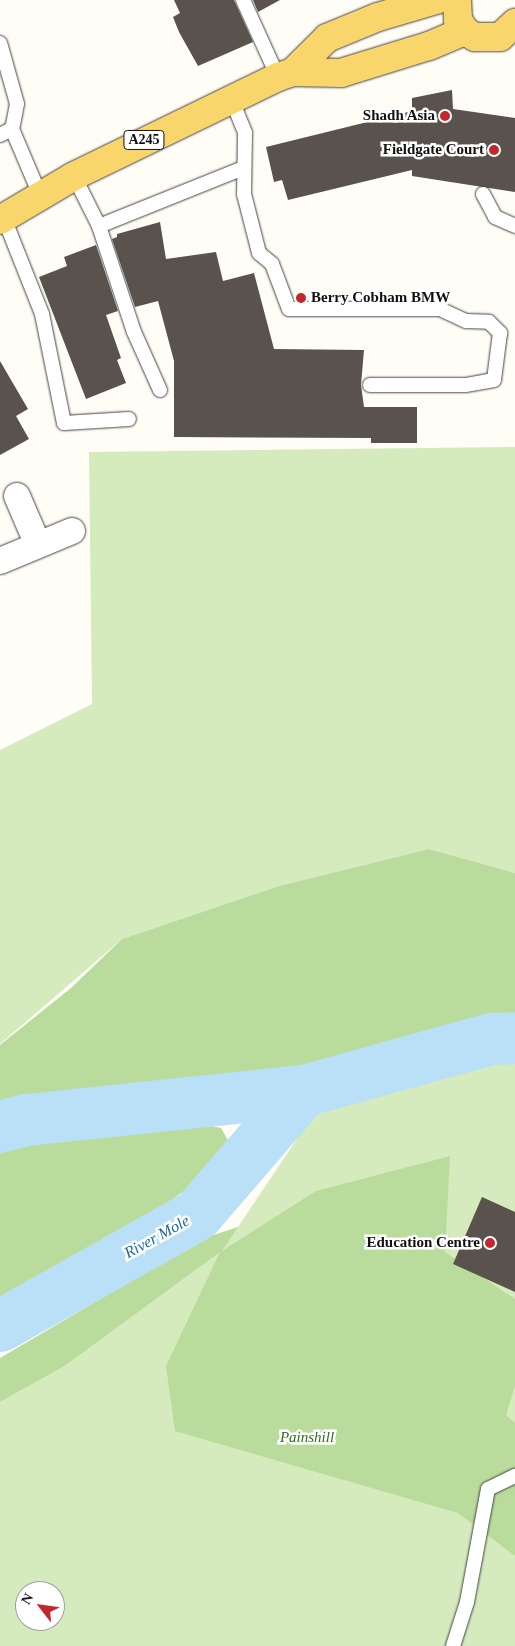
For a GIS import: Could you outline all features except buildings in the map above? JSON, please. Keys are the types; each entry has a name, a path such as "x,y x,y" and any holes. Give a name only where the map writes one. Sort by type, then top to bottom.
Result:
{"main road":[{"name":"A245","path":"2,219 74,176 231,98 285,74 327,38 378,17 436,0"},
{"path":"457,0 458,20 476,35 515,54"},
{"path":"476,35 500,37 515,24"},
{"name":"A245","path":"285,74 341,73 430,46 476,35"}],"street":[{"path":"17,496 38,545"},
{"path":"0,561 72,530"}],"lane":[{"path":"243,0 285,74"},
{"path":"0,43 17,104 6,132 40,196"},
{"path":"231,98 245,133 244,194 260,253 272,264 289,308 440,309 466,321 489,322 500,333 494,380 466,385 370,385"},
{"path":"99,226 243,168"},
{"path":"74,176 99,226 134,332 160,390"},
{"path":"483,194 495,216 515,226"},
{"path":"2,219 42,314 64,423 129,419"},
{"path":"453,1646 467,1602 488,1489 515,1476"}],"green space":[{"path":"515,447 515,873 429,849 279,886 122,939 0,1044 0,750 92,704 89,452"},
{"path":"429,849 515,873 515,1017 323,1063 0,1115 0,1045 71,988 122,939 279,886"},
{"name":"Painshill","path":"501,1053 515,1054 515,1646 0,1646 0,1402 63,1367 238,1227 323,1100"},
{"path":"200,1124 221,1128 230,1144 217,1160 184,1191 96,1255 0,1308 0,1142 82,1131"},
{"path":"450,1156 445,1252 515,1299 515,1386 506,1415 515,1423 515,1556 458,1513 175,1431 166,1366 220,1252 63,1367 0,1402 0,1358 204,1238 238,1227 222,1251 316,1191"}],"waterway":[{"name":"River Mole","path":"0,1127 27,1120 304,1091 492,1039 515,1038"},
{"name":"River Mole","path":"0,1326 197,1215 304,1091"}],"place":[{"name":"Shadh Asia","path":"445,116"},
{"name":"Fieldgate Court","path":"494,150"},
{"name":"Berry Cobham BMW","path":"301,298"},
{"name":"Education Centre","path":"490,1243"}]}
